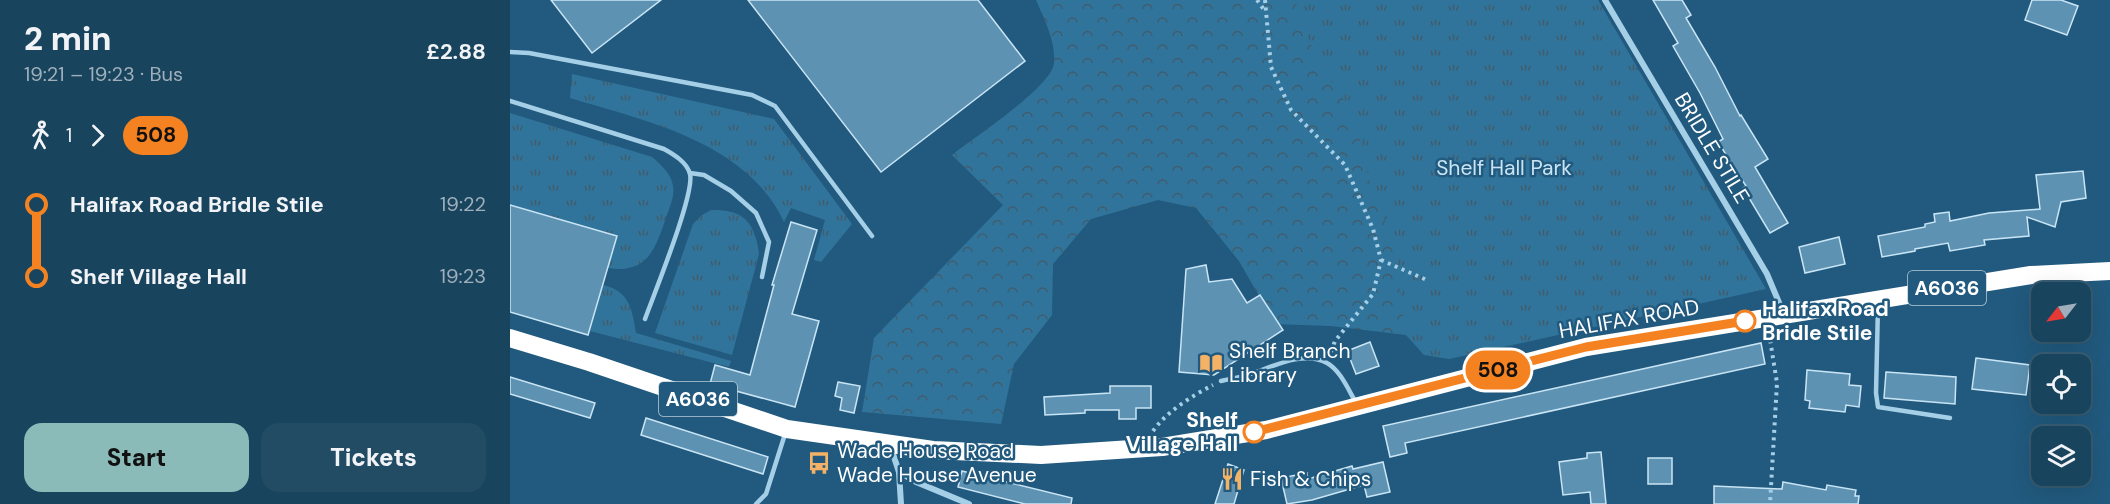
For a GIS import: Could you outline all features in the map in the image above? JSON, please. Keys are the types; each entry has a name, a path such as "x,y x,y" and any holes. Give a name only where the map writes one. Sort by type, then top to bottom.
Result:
{"highway":[{"name":"HALIFAX ROAD","path":"1154,447 1266,430 1586,347 2031,274 2110,271"},
{"name":"A6036","path":"510,338 589,362 787,429 933,450 1041,455 1154,447"}],"street":[{"name":"BRIDLE STILE","path":"1605,0 1767,274 1775,316"},
{"path":"890,444 899,472 901,504"},
{"path":"899,472 964,503"}],"lane":[{"path":"510,52 529,52 752,95 775,106 872,237"},
{"path":"510,100 664,149 678,157 690,173 689,195 645,320"},
{"path":"690,173 704,175 731,190 756,213 769,242 762,277"},
{"path":"1878,299 1876,393 1878,407 1950,418"},
{"path":"1221,381 1244,376 1287,361 1309,358 1327,363 1343,381 1357,406"},
{"path":"756,504 766,494 787,429"}],"path":[{"path":"1257,0 1266,11"},
{"path":"1265,0 1270,68 1291,110 1345,165 1373,229 1381,260 1373,294 1335,341 1327,363"},
{"path":"1381,260 1429,281"},
{"path":"1770,504 1777,383 1775,316"},
{"path":"1154,447 1154,429 1169,414 1196,393 1221,381"}],"green space":[{"path":"1036,0 1295,0 1316,59 1348,106 1360,140 1371,187 1393,240 1406,335 1331,326 1275,324 1239,261 1196,208 1158,200 1091,219 1053,264 1052,315 1014,364 1001,424 862,412 874,338 1003,205 952,155 1027,98 1050,73 1054,63 1053,47 1049,30"},
{"name":"Shelf Hall Park","path":"1222,0 1598,0 1766,289 1449,359 1424,355 1406,335"},
{"path":"572,74 774,119 852,224 821,262 814,260 825,220 791,208 784,222 767,195 746,172 720,154 661,126 570,98"},
{"path":"510,113 652,157 662,166 672,181 673,194 658,240 648,257 632,267 608,268 616,236 510,205"},
{"path":"711,210 731,212 746,220 754,233 759,254 732,355 655,333 693,224"},
{"path":"603,285 624,296 631,308 636,333 731,361 729,367 590,331"}],"building":[{"path":"551,0 661,0 592,53"},
{"path":"748,0 978,0 1025,61 881,172"},
{"path":"1653,0 1682,0 1691,15 1686,18 1740,116 1768,159 1755,167 1788,223 1770,233 1743,188 1746,186 1718,142 1723,139 1673,46 1678,43"},
{"path":"2032,0 2061,0 2078,6 2067,35 2025,20"},
{"path":"2083,171 2086,198 2061,202 2055,227 2027,217 2029,236 1984,240 1985,245 1950,251 1948,243 1882,257 1878,236 1925,227 1925,224 1935,222 1934,214 1949,212 1950,221 1989,213 2040,209 2036,175"},
{"path":"510,205 617,236 588,335 510,312"},
{"path":"791,222 817,230 792,314 819,321 795,407 710,384 715,365 750,375 774,285 772,285"},
{"path":"1839,237 1845,264 1805,273 1799,247"},
{"name":"Shelf Village Hall","path":"1206,265 1209,282 1232,279 1247,303 1260,295 1283,330 1214,375 1179,372 1186,269"},
{"path":"1370,342 1379,366 1356,374 1347,351"},
{"path":"1761,343 1765,364 1405,443 1407,453 1390,457 1383,426"},
{"path":"1976,358 2030,365 2026,395 1972,389"},
{"path":"1807,370 1850,374 1849,385 1861,386 1859,407 1846,405 1845,412 1809,408 1810,401 1805,400"},
{"path":"1886,372 1956,377 1955,404 1884,398"},
{"path":"510,377 595,403 590,418 510,394"},
{"path":"838,382 860,386 854,413 840,410 842,398 835,396"},
{"path":"1110,386 1151,386 1151,408 1136,408 1136,419 1119,419 1119,410 1085,410 1085,413 1045,415 1044,397 1110,393"},
{"path":"646,418 768,457 763,474 641,435"},
{"path":"1601,452 1606,504 1591,504 1590,492 1563,495 1559,462 1587,458 1587,453"},
{"path":"1648,458 1672,458 1672,484 1648,484"},
{"path":"1383,462 1390,492 1367,497 1364,485 1312,500 1287,504 1281,478 1307,473 1308,479 1352,466 1353,469"},
{"path":"1228,464 1244,470 1234,504 1215,504"},
{"path":"962,471 1072,498 1071,504 1025,504 958,487"},
{"path":"1783,482 1826,490 1827,485 1856,490 1855,496 1859,496 1858,504 1714,504 1714,486 1782,489"}],"bus line":[{"name":"508","path":"1254,432 1586,347 1745,321"}],"place":[{"name":"Halifax Road Bridle Stile","path":"1745,321"},
{"name":"Shelf Branch Library","path":"1211,363"},
{"name":"Shelf Village Hall","path":"1254,432"},
{"name":"Wade House Road Wade House Avenue","path":"819,463"},
{"name":"Fish & Chips","path":"1232,479"}]}
